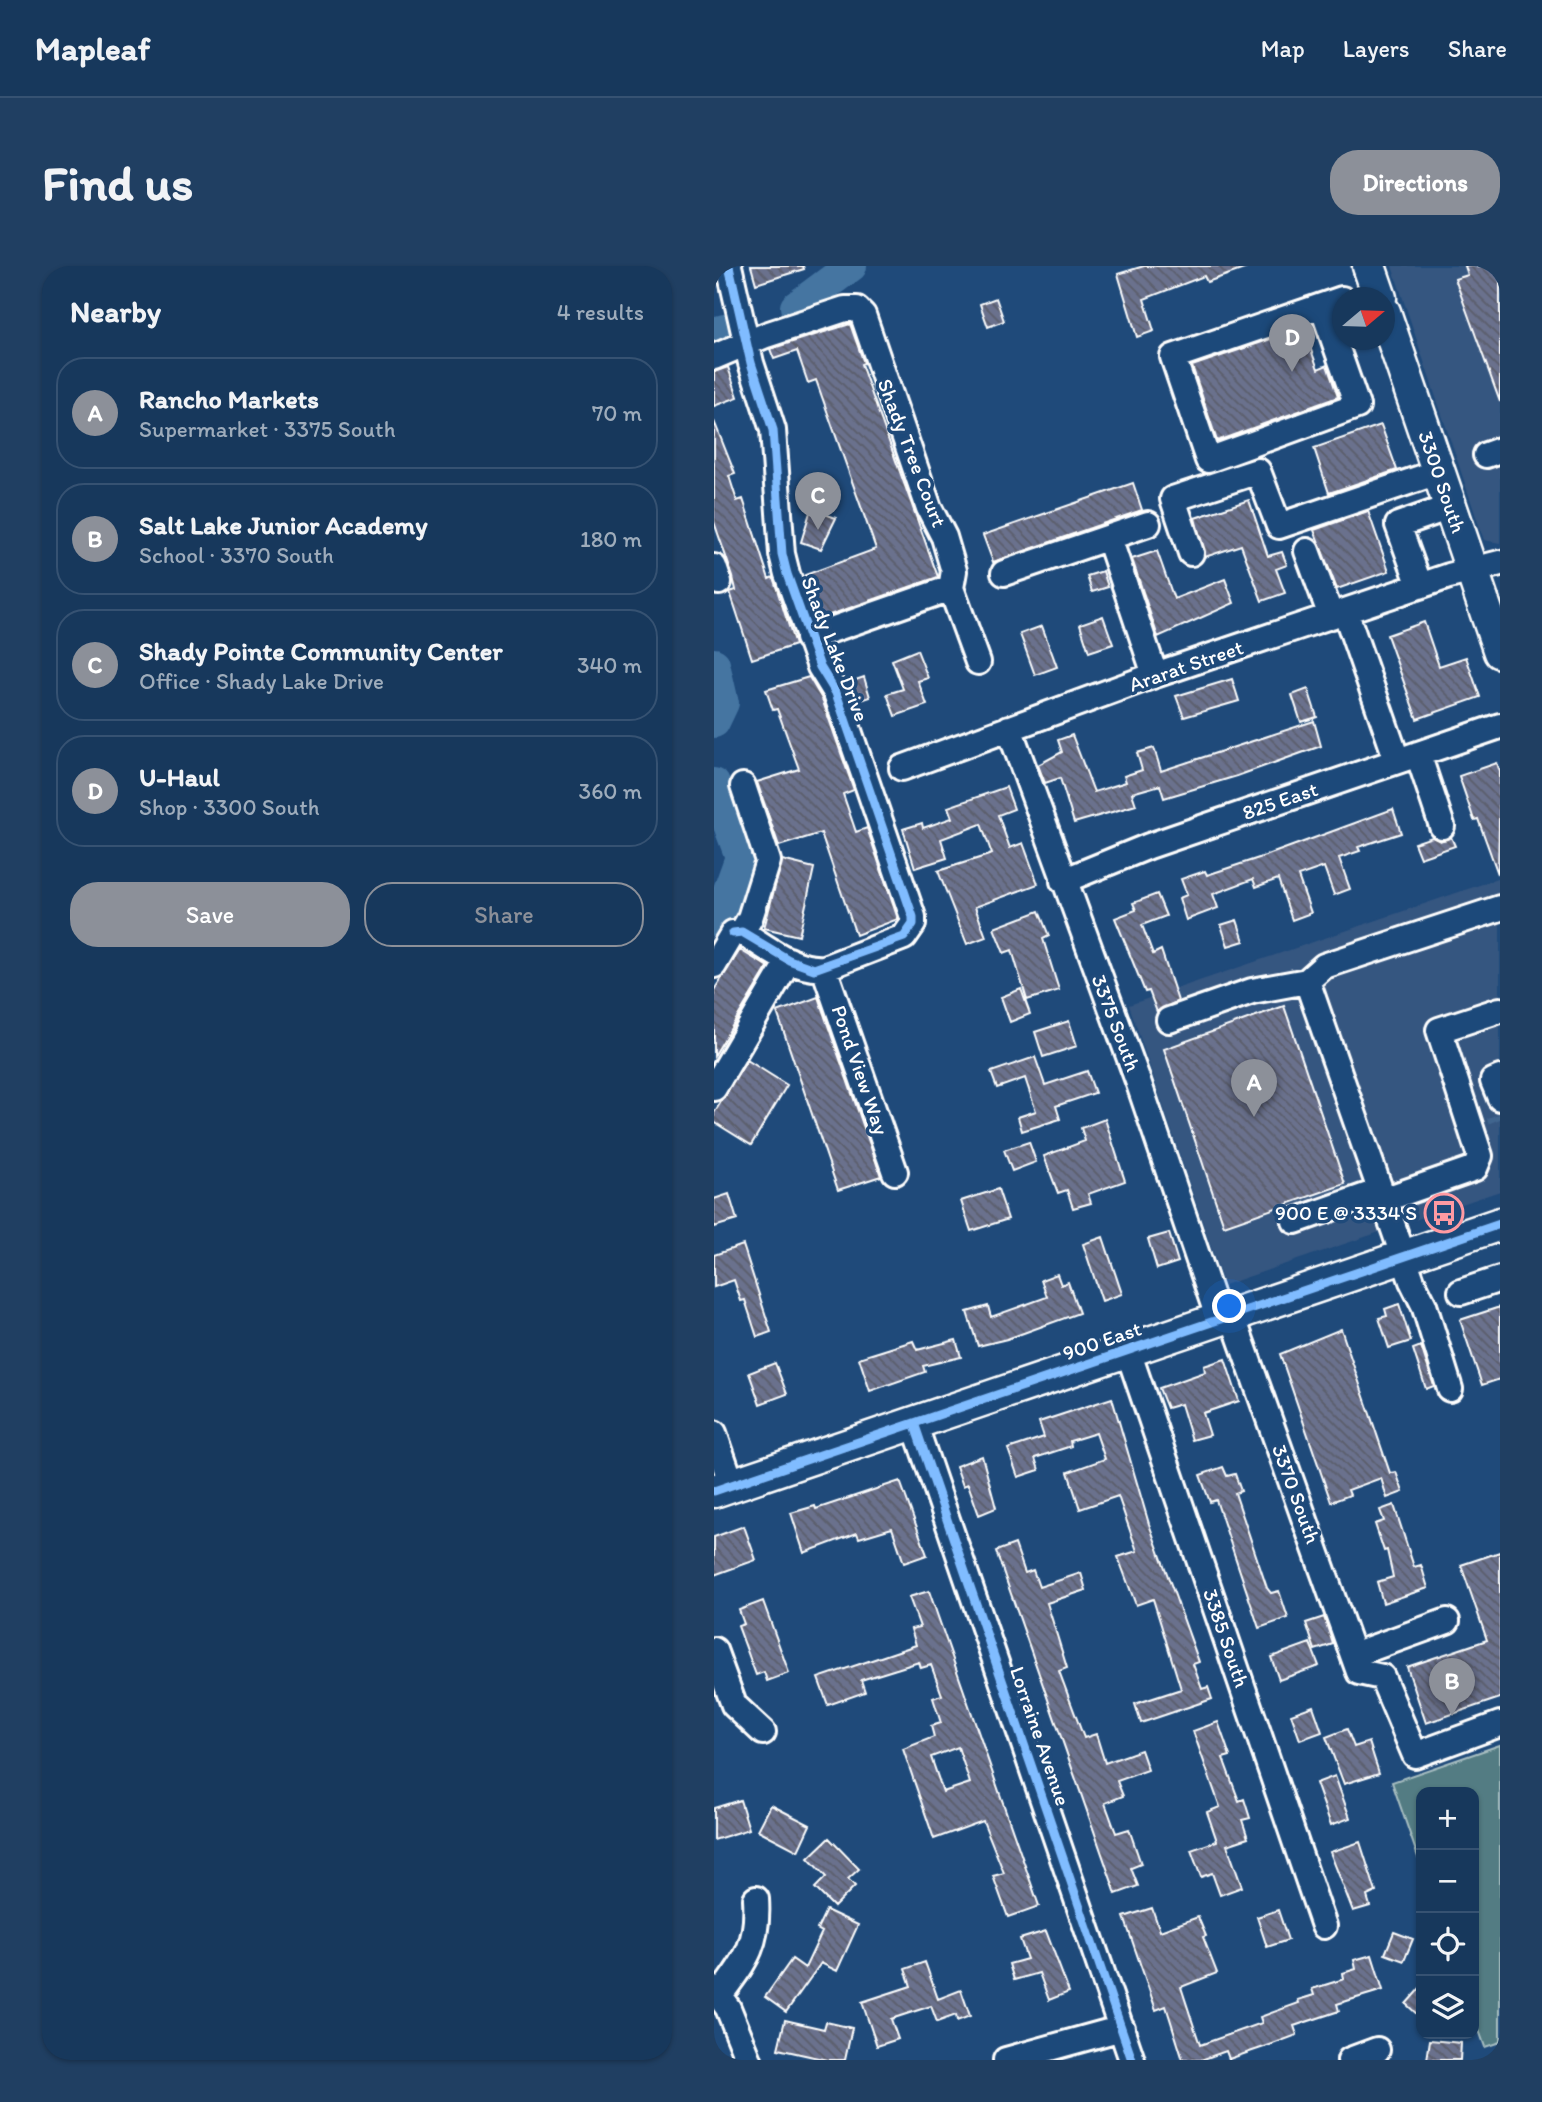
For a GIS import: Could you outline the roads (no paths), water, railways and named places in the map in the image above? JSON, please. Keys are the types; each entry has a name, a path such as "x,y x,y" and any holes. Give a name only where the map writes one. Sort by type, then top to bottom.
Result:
{"main road":[{"name":"3300 South","path":"1395,344 1450,507 1486,567 1500,652"},
{"name":"900 East","path":"723,1488 1500,1224"}],"street":[{"path":"714,268 720,266"},
{"name":"Shady Lake Drive","path":"729,266 747,343 773,430 782,554 808,638 835,693 913,917 913,924 904,937 824,968"},
{"path":"1337,301 1357,406 1208,460 1173,356 1337,301"},
{"name":"Shady Tree Court","path":"747,343 845,309 857,309 867,324 929,508 944,537 954,571 953,593 978,662"},
{"path":"714,357 747,343"},
{"path":"1191,553 1173,499 1258,471 1279,526 1438,472"},
{"path":"1420,586 1398,525 1450,507"},
{"path":"1003,573 1148,524"},
{"path":"1109,538 1155,675"},
{"path":"1307,551 1442,826"},
{"name":"Ararat Street","path":"902,768 1155,675 1420,586 1486,567"},
{"path":"808,638 953,593"},
{"name":"825 East","path":"1063,881 1149,846 1500,726"},
{"name":"3375 South","path":"1009,728 1063,881 1226,1317"},
{"path":"714,965 750,918 768,861 743,786"},
{"path":"1169,1020 1252,991 1307,981 1324,966 1500,908"},
{"path":"737,932 789,960 814,969 824,968"},
{"path":"714,1088 789,960"},
{"name":"Pond View Way","path":"824,968 895,1171"},
{"path":"1307,981 1403,1256 1423,1305 1450,1390"},
{"path":"1295,1221 1475,1168 1480,1156 1439,1030 1498,1018"},
{"path":"1461,1293 1500,1279"},
{"name":"3370 South","path":"1226,1317 1356,1664"},
{"name":"3385 South","path":"1128,1351 1324,1926"},
{"name":"Lorraine Avenue","path":"914,1423 1132,2060"},
{"path":"714,1433 723,1488"},
{"path":"1356,1664 1447,1621"},
{"path":"714,1650 734,1705 763,1732"},
{"path":"1356,1664 1382,1677 1415,1755 1500,1724"},
{"path":"749,2060 728,2008 717,1992 751,1950 758,1926 756,1899"},
{"path":"1006,2060 1122,2028"},
{"path":"1350,2060 1377,2050"}],"waterway":[{"path":"796,307 851,266"},
{"path":"714,333 724,330"},
{"path":"714,664 723,703 714,722"},
{"path":"714,784 741,857 718,921"}],"tunnel":[{"path":"1498,1114 1500,1119"}],"place":[{"name":"U-Haul","path":"1292,372"},
{"name":"Shady Pointe Community Center","path":"818,530"},
{"name":"Rancho Markets","path":"1254,1117"},
{"name":"900 E @ 3334 S","path":"1444,1213"},
{"name":"Salt Lake Junior Academy","path":"1452,1716"}]}
